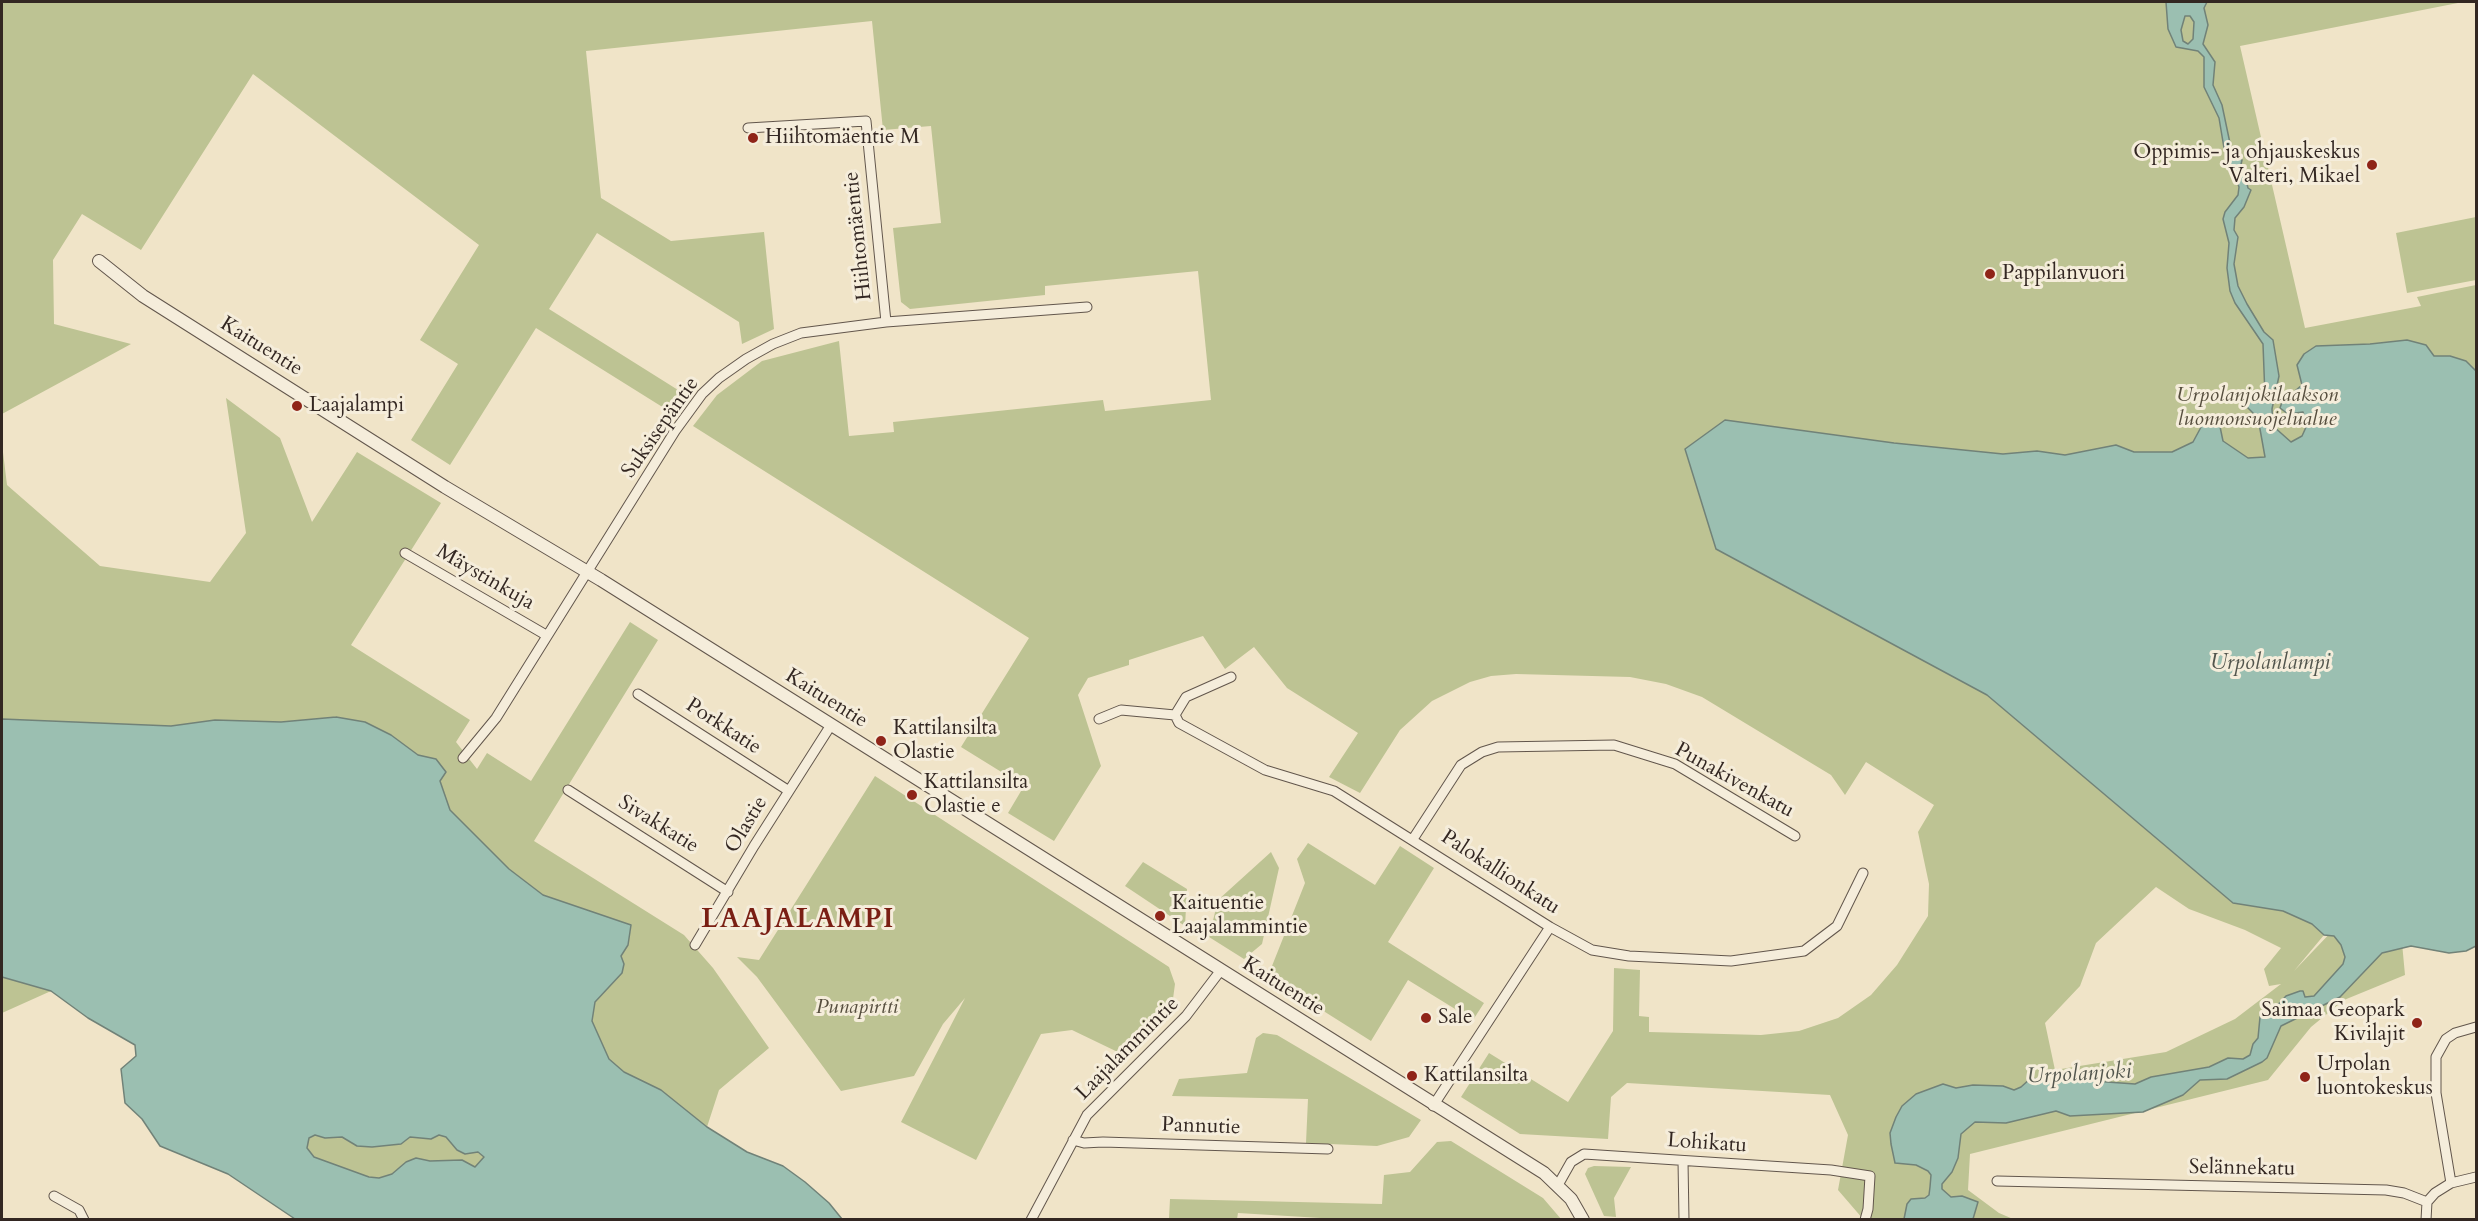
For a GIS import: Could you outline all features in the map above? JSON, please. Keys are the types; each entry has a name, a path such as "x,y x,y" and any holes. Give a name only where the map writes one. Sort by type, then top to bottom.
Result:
{"street":[{"name":"Hiihtomäentie","path":"748,128 866,122 886,322"},
{"name":"Kaituentie","path":"99,261 143,296 445,487 588,572 1434,1106 1544,1173 1558,1185 1579,1211 1583,1220"},
{"name":"Suksisepäntie","path":"463,758 496,718 675,431 702,394 719,378 755,354 801,333 886,322 1088,307"},
{"name":"Mäystinkuja","path":"405,553 546,635"},
{"path":"1099,719 1120,710 1175,715 1186,697 1231,677"},
{"name":"Porkkatie","path":"638,694 789,791"},
{"name":"Palokallionkatu","path":"1175,715 1179,723 1265,770 1334,791 1550,927 1592,950 1629,956 1731,962 1804,951 1837,926 1863,873"},
{"name":"Olastie","path":"695,945 831,725"},
{"name":"Punakivenkatu","path":"1413,839 1461,765 1482,752 1498,747 1606,745 1614,745 1675,764 1796,836"},
{"name":"Sivakkatie","path":"568,790 728,892"},
{"path":"1434,1106 1550,927"},
{"name":"Laajalammintie","path":"1031,1220 1073,1140 1095,1105 1186,1016 1221,970"},
{"path":"2451,1184 2436,1093 2436,1056 2446,1039 2455,1033 2476,1027"},
{"name":"Pannutie","path":"1073,1140 1084,1143 1328,1149"},
{"name":"Lohikatu","path":"1558,1185 1571,1162 1584,1154 1831,1170 1870,1176 1865,1220"},
{"path":"1683,1161 1684,1220"},
{"path":"2426,1220 2427,1202 2435,1193 2451,1184 2476,1177"},
{"name":"Selännekatu","path":"1997,1181 2386,1191 2404,1193 2427,1202"},
{"path":"54,1196 79,1210 84,1220"}],"green space":[{"name":"Urpolanjokilaakson luonnonsuojelualue","path":"2,2 2202,2 2205,5 2207,2 2463,2 2240,46 2305,328 2421,306 2417,297 2476,285 2476,372 2450,356 2434,356 2407,340 2316,346 2313,438 2268,465 2185,446 2172,452 2134,452 2116,445 2065,455 2037,451 2003,454 1894,443 1716,549 1987,695 2233,903 2283,911 2312,924 2324,935 2294,971 2336,927 2402,943 2405,975 2344,1000 2311,1027 2268,1080 1970,1154 1968,1190 1999,1213 2013,1219 1863,1219 1838,1190 1848,1135 1830,1095 1627,1083 1611,1097 1608,1139 1520,1134 1461,1097 1489,1053 1568,1102 1613,1031 1614,968 1640,970 1639,1016 1649,1017 1649,1032 1761,1035 1799,1031 1838,1018 1871,995 1897,965 1928,916 1929,884 1918,832 1934,805 1866,762 1845,795 1831,775 1702,697 1666,684 1630,677 1516,674 1491,676 1470,682 1432,701 1400,730 1360,793 1329,777 1358,733 1287,688 1254,647 1225,669 1203,636 1129,660 1129,665 1088,678 1078,695 1101,766 1054,841 1008,813 1024,786 961,747 1029,638 693,426 717,395 762,361 839,341 849,436 894,432 893,422 1103,400 1105,411 1211,400 1198,271 1045,286 1045,295 910,309 901,302 893,228 941,223 931,126 883,130 872,21 586,51 601,198 671,241 764,232 774,329 742,344 739,322 597,233 549,309 686,395 672,413 536,328 450,465 411,440 458,364 420,340 479,245 253,74 141,250 82,214 53,260 54,324 131,344 2,414","holes":["2156,887 2189,909 2245,930 2281,948 2264,969 2269,986 2281,984 2235,1019 2166,1052 2055,1070 2045,1023 2080,986 2096,943"]},
{"path":"2476,217 2476,280 2407,293 2396,233"},
{"path":"226,398 280,438 312,522 357,452 441,503 351,645 470,720 456,742 477,769 487,753 531,781 630,622 658,640 534,841 684,935 713,968 769,1048 719,1090 707,1127 661,1090 624,1072 609,1059 592,1021 595,1002 622,973 621,956 628,945 631,926 543,895 509,869 450,810 440,781 436,759 418,755 391,735 365,722 336,717 281,722 215,720 171,726 2,719 2,444 7,485 100,566 210,582 246,533"},
{"name":"Punapirtti","path":"875,776 1169,967 1175,984 1172,1006 1165,1019 1126,1056 1072,1030 1041,1034 976,1160 901,1122 965,998 943,1024 914,1076 841,1091 757,977 737,957 759,960"},
{"path":"1308,843 1375,885 1400,846 1434,868 1388,942 1484,1003 1473,1020 1408,980 1371,1041 1268,976 1305,883 1297,859"},
{"path":"1271,852 1279,868 1262,944 1244,959 1209,937 1218,900"},
{"path":"1143,862 1187,889 1185,926 1125,886"},
{"path":"3,977 51,991 2,1013"},
{"path":"1263,1033 1277,1035 1421,1120 1409,1137 1377,1146 1306,1143 1308,1099 1172,1096 1179,1079 1247,1073 1256,1038"},
{"path":"315,1135 325,1138 342,1137 357,1146 401,1144 410,1137 431,1139 439,1135 446,1137 457,1150 465,1154 477,1152 484,1157 475,1167 462,1160 430,1161 416,1158 406,1162 392,1174 379,1178 369,1177 314,1157 307,1148 309,1138"},
{"path":"1451,1141 1543,1198 1561,1219 1354,1220 1238,1213 1237,1219 1169,1219 1170,1199 1382,1204 1384,1175 1410,1172 1437,1142"},
{"path":"1594,1166 1631,1167 1614,1198 1616,1217 1604,1216 1585,1174 1588,1168"}],"water":[{"name":"Urpolanlampi","path":"2166,2 2207,2 2204,8 2208,25 2203,44 2215,62 2213,85 2222,105 2231,148 2242,160 2240,169 2244,172 2248,188 2251,190 2244,207 2235,218 2234,230 2238,237 2234,264 2238,286 2247,304 2264,332 2273,340 2279,376 2272,409 2273,426 2291,442 2302,436 2307,425 2303,412 2288,414 2280,408 2282,402 2302,385 2297,365 2304,354 2316,346 2407,340 2426,345 2434,356 2450,356 2466,361 2476,371 2476,946 2466,951 2449,953 2411,946 2382,953 2340,997 2281,1026 2267,1058 2262,1062 2227,1079 2200,1080 2183,1095 2143,1112 2070,1116 2056,1111 2006,1123 1975,1122 1961,1134 1958,1158 1952,1172 1942,1184 1942,1189 1951,1197 1962,1196 1978,1202 1973,1219 1904,1219 1907,1204 1911,1199 1925,1198 1929,1195 1930,1187 1931,1175 1928,1171 1916,1165 1895,1163 1891,1144 1890,1133 1896,1117 1902,1106 1916,1094 1943,1084 1956,1088 1973,1085 2003,1086 2014,1090 2031,1078 2057,1083 2078,1075 2093,1081 2135,1084 2151,1077 2209,1067 2228,1058 2243,1059 2250,1055 2253,1044 2258,1038 2260,1017 2264,1013 2273,1010 2286,996 2300,991 2303,991 2305,997 2314,996 2343,964 2345,957 2341,945 2334,936 2324,935 2312,924 2283,911 2233,903 1987,695 1716,549 1685,449 1725,420 1894,443 2003,454 2037,451 2065,455 2116,445 2134,452 2172,452 2193,442 2207,416 2218,417 2223,441 2248,458 2265,457 2258,418 2237,397 2244,390 2261,400 2265,397 2263,344 2235,303 2230,291 2227,268 2229,243 2223,219 2225,212 2238,195 2239,187 2224,148 2219,118 2204,87 2204,57 2198,51 2176,47 2168,29","holes":["2185,16 2190,16 2194,22 2193,39 2188,44 2183,41 2181,30"]},
{"path":"336,717 365,722 391,735 418,755 436,759 446,772 440,781 450,810 509,869 543,895 631,925 628,945 621,956 624,964 622,973 595,1002 592,1021 609,1059 624,1072 661,1090 707,1127 747,1152 783,1166 829,1203 842,1219 295,1219 228,1174 160,1146 142,1119 125,1103 121,1069 136,1056 135,1045 88,1018 51,991 2,977 2,719 171,726 215,720 281,722","holes":["315,1135 325,1138 342,1137 357,1146 372,1147 401,1144 410,1137 431,1139 439,1135 446,1137 457,1150 465,1154 478,1152 484,1157 475,1167 462,1160 430,1161 416,1158 406,1162 392,1174 379,1178 369,1177 314,1157 307,1148 309,1138"]}],"place":[{"name":"Hiihtomäentie M","path":"753,138"},
{"name":"Oppimis- ja ohjauskeskus Valteri, Mikael","path":"2372,165"},
{"name":"Pappilanvuori","path":"1990,274"},
{"name":"Laajalampi","path":"297,406"},
{"name":"Kattilansilta Olastie","path":"881,741"},
{"name":"Kattilansilta Olastie e","path":"912,795"},
{"name":"Kaituentie Laajalammintie","path":"1160,916"},
{"name":"Sale","path":"1426,1018"},
{"name":"Saimaa Geopark Kivilajit","path":"2417,1023"},
{"name":"Kattilansilta","path":"1412,1076"},
{"name":"Urpolan luontokeskus","path":"2305,1077"}],"district":[{"name":"LAAJALAMPI","path":"798,921"}],"water label":[{"name":"Urpolanjoki","path":"2079,1075"}]}
